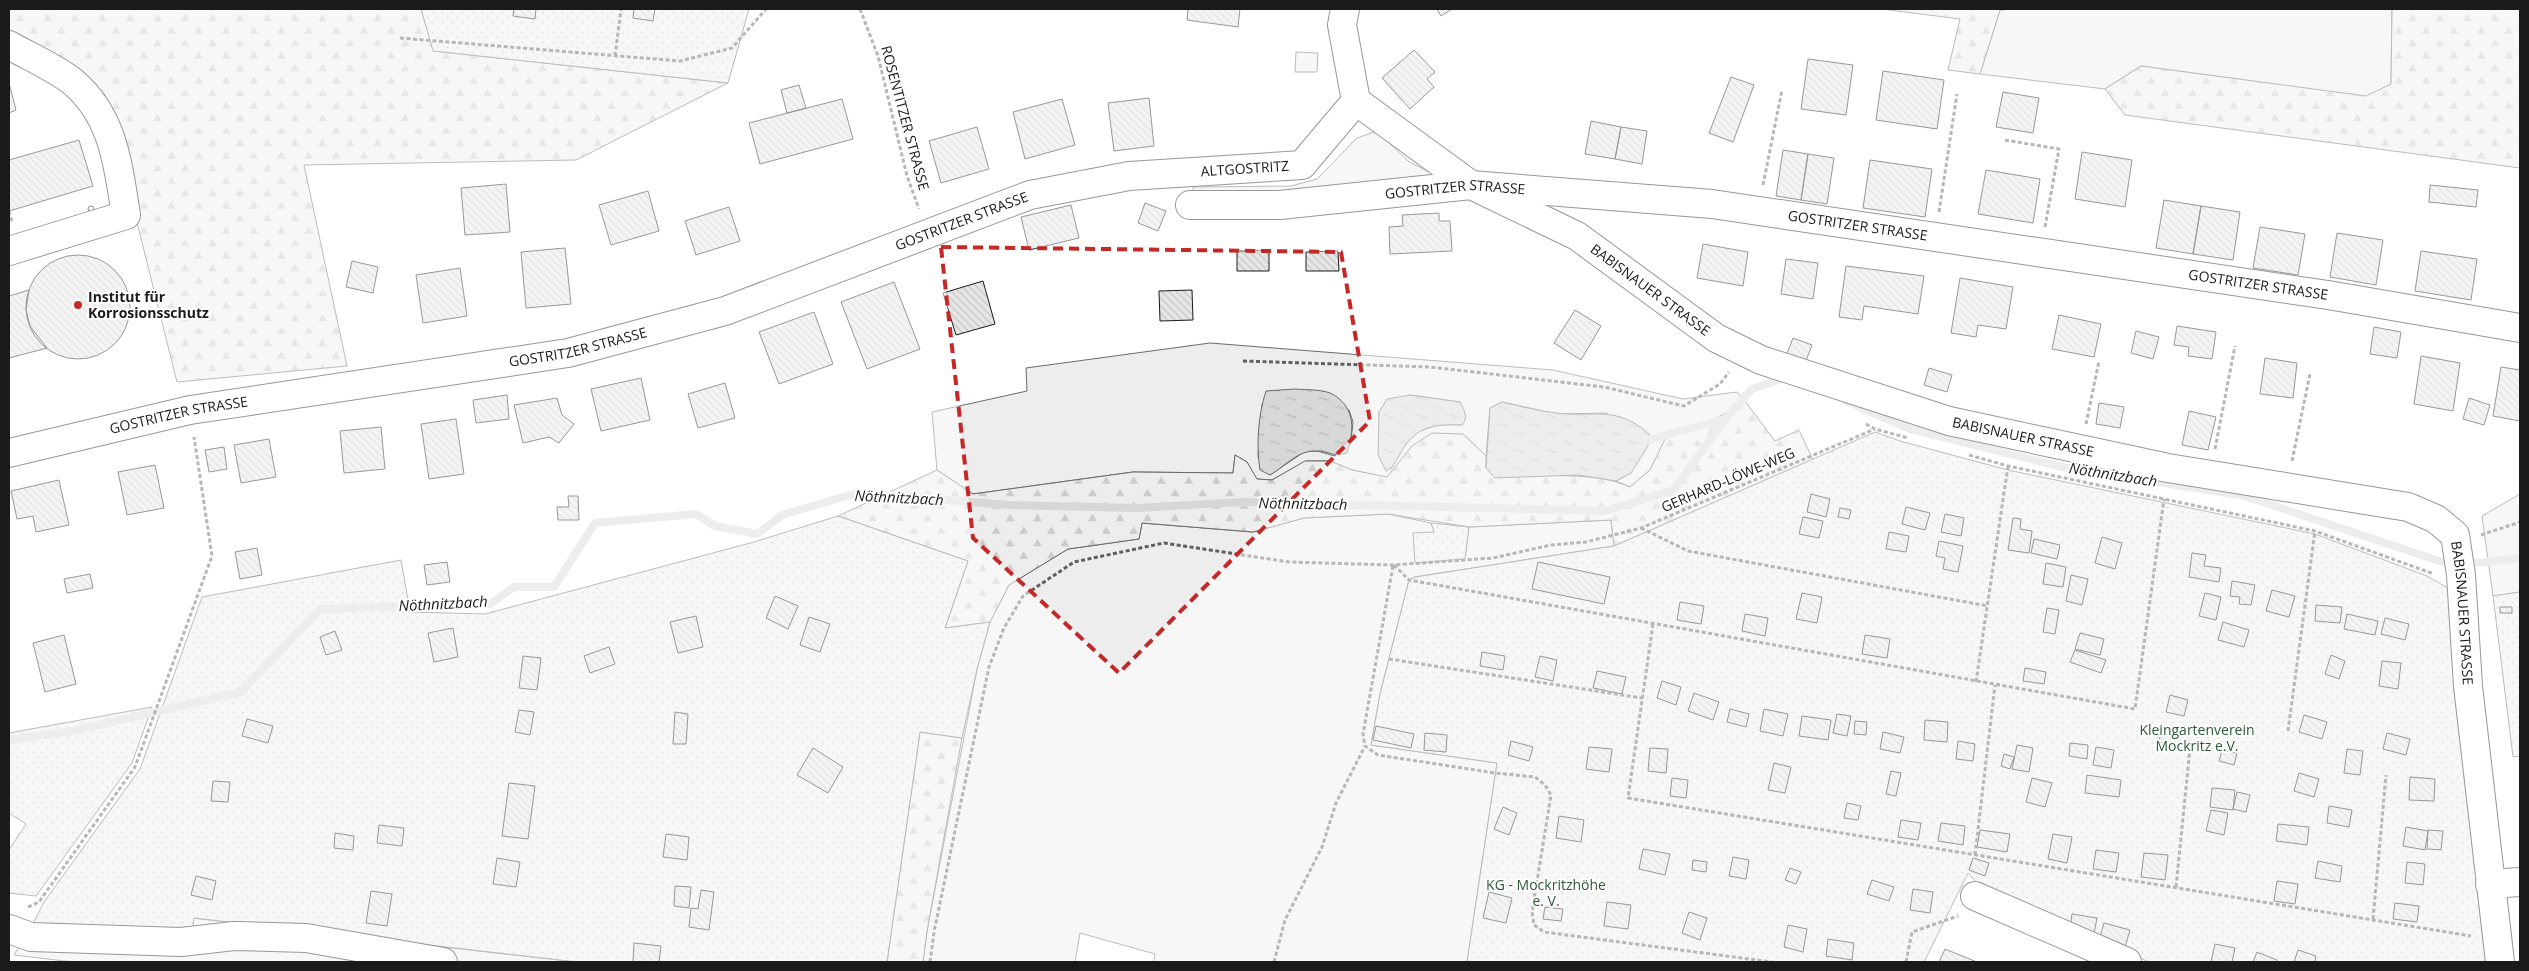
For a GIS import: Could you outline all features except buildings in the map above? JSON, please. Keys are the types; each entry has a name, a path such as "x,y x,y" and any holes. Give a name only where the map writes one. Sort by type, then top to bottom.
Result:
{"street":[{"path":"1344,9 1342,25 1356,101"},
{"path":"9,45 72,81 96,107 114,146 126,215 9,251"},
{"name":"ALTGOSTRITZ","path":"1129,176 1302,165 1356,101"},
{"name":"BABISNAUER STRASSE","path":"1356,101 1471,185 1577,236 1716,338 1761,360 1949,421 2081,451 2210,475 2288,486 2408,507 2436,519 2456,541 2461,582 2468,686 2498,951"},
{"name":"GOSTRITZER STRASSE","path":"9,453 190,410 568,353 725,311 1030,195 1129,176"},
{"name":"GOSTRITZER STRASSE","path":"1190,205 1280,205 1471,185 1712,204 2041,251 2328,295 2520,328"},
{"path":"2490,884 2520,882"},
{"path":"1975,896 2127,962"},
{"path":"16,919 31,938 181,942 234,936 306,938 443,962"}],"path":[{"path":"615,56 621,9"},
{"path":"400,38 680,61 732,48 766,9"},
{"name":"ROSENTITZER STRASSE","path":"860,9 878,56 907,176 928,233"},
{"path":"1758,210 1782,90"},
{"path":"1936,236 1957,94"},
{"path":"2005,140 2059,149 2041,251"},
{"path":"2210,475 2235,346"},
{"path":"1243,360 1430,367 1604,387 1684,406 1720,384 1745,352"},
{"path":"2081,451 2099,361"},
{"path":"2288,486 2310,374"},
{"path":"16,919 39,902 135,767 212,556 190,410"},
{"name":"GERHARD-LÖWE-WEG","path":"930,962 934,932 989,667 1004,628 1023,596 1074,562 1164,543 1289,562 1393,565 1493,558 1551,545 1586,542 1641,528 1875,429 1913,440"},
{"path":"1961,453 2008,466 2316,531 2461,582"},
{"path":"1976,682 2008,466"},
{"path":"1393,565 1410,580 2135,709 2164,499"},
{"path":"2456,541 2520,522"},
{"path":"1641,528 1688,551 1988,606"},
{"path":"2288,731 2316,531"},
{"path":"1274,962 1285,920 1322,847 1336,803 1365,746 1363,734 1393,565"},
{"path":"1653,624 1628,798 2372,919 2498,951"},
{"path":"1390,659 1642,698"},
{"path":"1975,855 1995,685"},
{"path":"2176,887 2192,738"},
{"path":"1365,746 1378,755 1495,773 1535,777 1545,785 1550,795 1532,912 1534,924 1544,932 1772,962"},
{"path":"2372,919 2386,775"},
{"path":"1906,962 1912,932 1961,915 1975,896"}],"highlighted area":[{"path":"941,247 1341,252 1370,421 1119,673 973,538"}],"shaded area":[{"path":"2392,9 2391,84 2366,97 2141,66 2105,89 1980,74 2000,10"},
{"path":"1296,52 1318,53 1317,72 1295,72"},
{"path":"1377,131 1408,161 1440,178 1293,196 1193,192 1193,187 1291,186 1317,179 1357,138"},
{"path":"1210,343 1553,370 1683,399 1737,392 1744,400 1723,415 1701,426 1667,437 1650,470 1630,487 1616,481 1631,473 1607,413 1557,414 1502,402 1490,408 1486,456 1463,434 1412,446 1387,478 1352,470 1330,461 1306,461 1272,480 1256,479 1247,462 1235,455 1233,473 1133,472 973,494 937,470 932,412 1027,391 1026,368","holes":["1410,395 1460,402 1462,425 1440,424 1417,432 1404,445 1391,469 1380,430 1379,412","1262,404 1349,410 1353,422 1351,441 1335,456 1317,451 1304,452 1270,475 1258,457"]},
{"path":"2520,494 2520,592 2493,596 2482,516"},
{"path":"1388,514 1431,523 1447,559 1465,558 1469,527 1611,520 1614,546 1415,577 1409,580 1380,694 1371,745 1497,763 1467,962 1154,962 1155,954 1080,933 1075,962 923,962 927,931 977,669 990,622 1009,585 1068,549 1139,539 1142,523 1253,532 1304,518"},
{"path":"193,918 577,962 73,962 14,955 29,931 191,935"}],"green space":[{"path":"9,9 421,9 434,51 728,83 576,160 304,165 347,366 177,382 105,95 9,31"},
{"path":"421,9 749,9 728,83 433,51"},
{"path":"1882,9 2012,9 2000,10 1980,74 1948,70 1960,19"},
{"path":"2392,9 2520,9 2520,168 2125,115 2105,89 2141,66 2366,96 2391,84"},
{"path":"1744,400 1775,441 1799,430 1813,460 1614,546 1611,520 1469,527 1388,514 1304,518 1253,532 1142,523 1139,539 1068,549 1009,585 990,622 945,628 968,561 838,516 937,470 973,494 1133,472 1233,473 1235,455 1247,462 1257,479 1272,480 1305,461 1330,461 1352,470 1387,477 1412,446 1432,433 1463,434 1486,456 1486,468 1600,478 1630,487 1650,470 1666,437 1701,426 1723,415"},
{"name":"Kleingartenverein Mockritz e.V.","path":"1875,432 1900,441 2008,470 2315,534 2427,576 2453,591 2488,962 2149,962 1981,887 1968,873 1924,962 1467,962 1497,763 1371,745 1380,694 1409,580 1415,577 1614,546"},
{"path":"838,516 968,561 945,628 990,622 977,669 962,738 920,732 887,962 577,962 194,918 191,936 29,931 44,902 140,769 202,597 401,560 410,612 485,614 754,542"},
{"path":"1431,523 1469,527 1465,559 1415,563 1413,533 1434,532"},
{"path":"2520,592 2520,756 2513,757 2493,596"},
{"path":"152,707 132,763 36,896 9,893 9,850 26,824 9,813 9,733"},
{"path":"920,732 962,738 923,962 887,962"}],"water":[{"path":"1295,389 1330,393 1346,407 1350,414 1352,429 1347,453 1333,454 1309,451 1297,456 1270,475 1260,470 1258,451 1258,431 1263,400 1266,391"},
{"path":"1410,395 1460,402 1465,419 1462,425 1441,425 1417,433 1405,446 1392,467 1386,471 1378,455 1379,412 1387,399"},
{"path":"1502,402 1556,413 1615,415 1637,425 1649,434 1648,446 1631,473 1616,481 1578,475 1495,478 1486,468 1490,408"}],"waterway":[{"name":"Nöthnitzbach","path":"1648,440 1725,419 1752,389 1787,377"},
{"name":"Nöthnitzbach","path":"1846,401 1910,429 2062,467 2245,496 2442,562 2477,563 2520,558"},
{"name":"Nöthnitzbach","path":"9,740 73,731 241,692 320,609 490,604 514,587 554,587 595,523 696,514 715,526 757,534 782,515 857,493 1009,505 1137,508 1242,502 1605,511 1674,490 1725,419"}],"place":[{"name":"Institut für Korrosionsschutz","path":"78,305"}],"park label":[{"name":"KG - Mockritzhöhe e. V.","path":"1546,894"}]}
